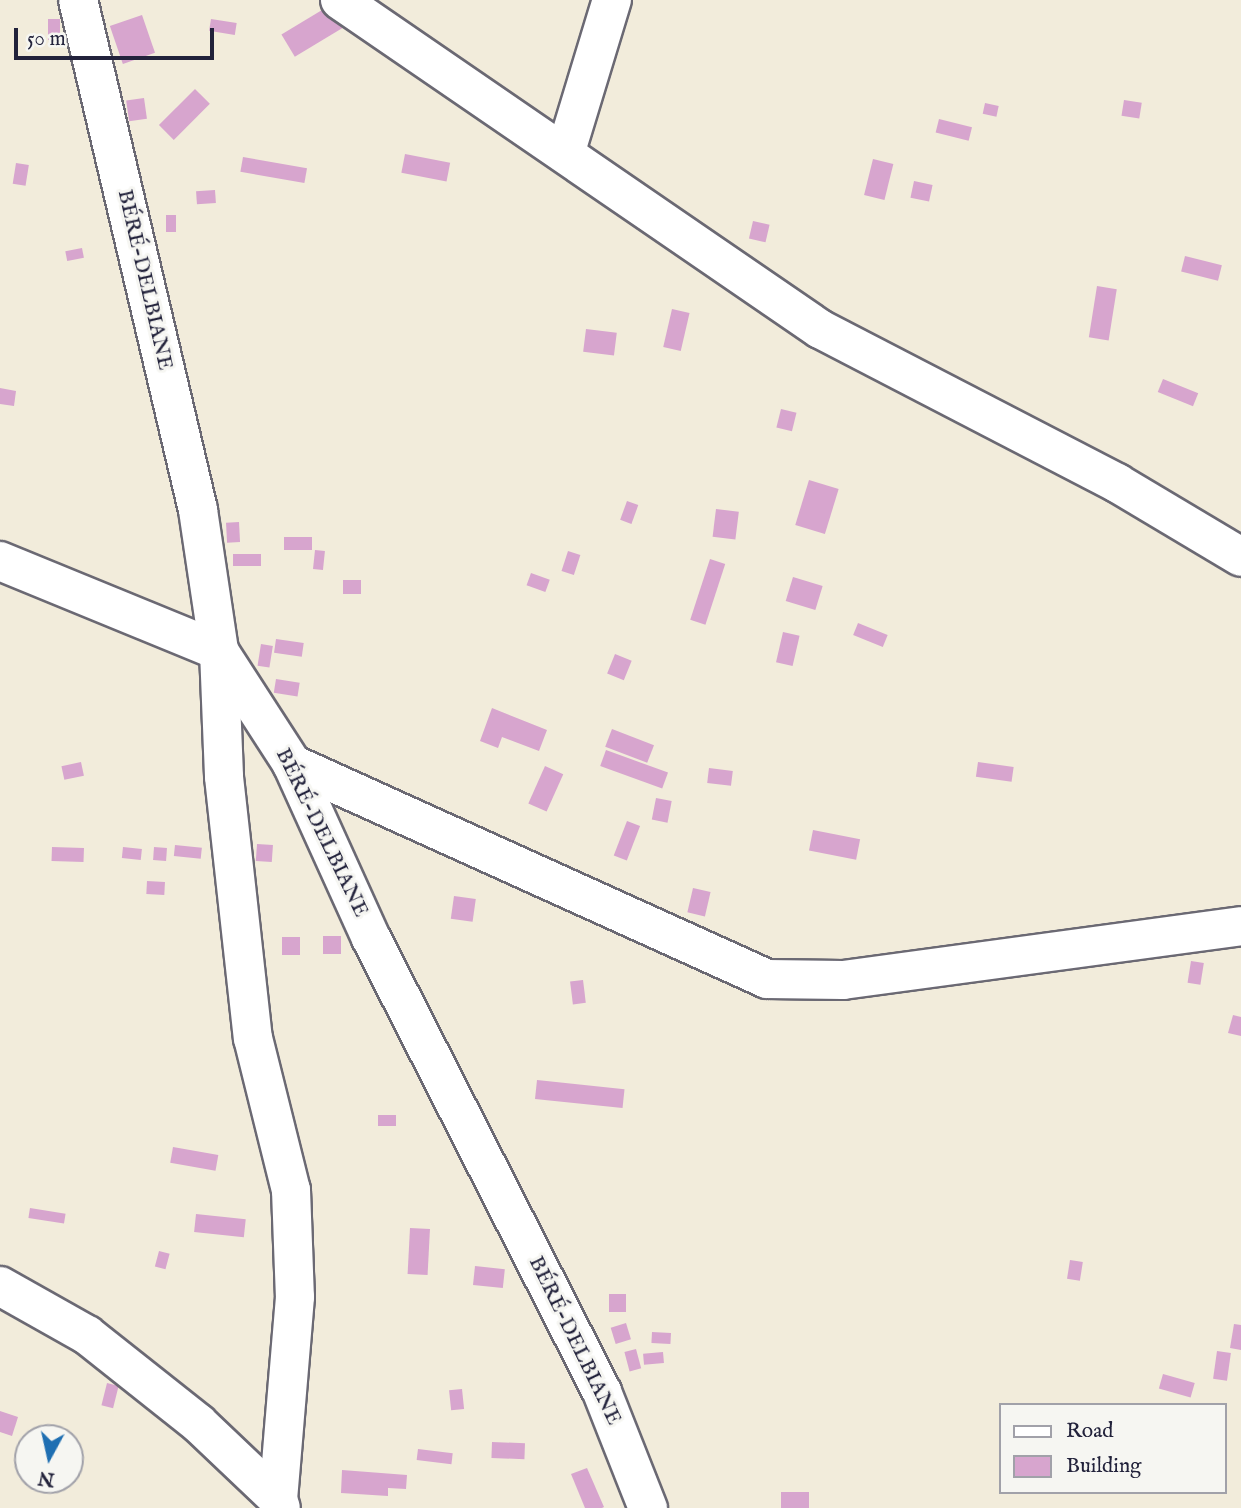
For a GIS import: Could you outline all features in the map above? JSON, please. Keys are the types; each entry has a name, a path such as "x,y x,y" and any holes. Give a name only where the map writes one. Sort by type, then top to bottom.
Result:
{"street":[{"name":"BÉRÉ-DELBIANE","path":"78,0 198,510 219,651 292,764 371,938 602,1392 648,1508"},
{"path":"340,0 566,151 820,329 1117,483 1241,557"},
{"path":"566,151 612,0"},
{"path":"0,561 219,651 224,777 253,1038 291,1190 295,1297 280,1503"},
{"path":"292,764 767,979 843,980 1241,926"},
{"path":"0,1286 88,1335 198,1423 280,1503"}],"building":[{"path":"332,4 345,26 295,57 281,34"},
{"path":"142,15 155,53 123,64 110,26"},
{"path":"48,19 60,19 60,40 48,40"},
{"path":"211,19 237,23 235,35 209,31"},
{"path":"195,89 210,104 174,140 159,125"},
{"path":"144,98 147,119 129,121 126,101"},
{"path":"1124,100 1142,103 1139,119 1121,116"},
{"path":"985,103 999,106 996,117 983,114"},
{"path":"939,119 972,127 969,141 936,133"},
{"path":"405,154 450,163 447,181 401,173"},
{"path":"243,157 307,168 304,183 240,172"},
{"path":"873,159 893,164 884,200 864,195"},
{"path":"16,163 29,165 26,186 13,184"},
{"path":"914,181 933,185 929,202 910,198"},
{"path":"215,190 216,203 197,204 196,191"},
{"path":"166,215 176,215 176,232 166,232"},
{"path":"753,221 770,225 766,242 749,239"},
{"path":"82,248 84,258 67,261 65,251"},
{"path":"1185,256 1222,265 1218,281 1181,272"},
{"path":"1097,286 1117,289 1109,340 1089,337"},
{"path":"672,309 690,313 681,351 663,347"},
{"path":"586,329 617,333 614,356 583,352"},
{"path":"1163,379 1198,393 1193,406 1158,392"},
{"path":"0,388 16,391 14,406 0,404"},
{"path":"781,409 797,413 792,431 776,427"},
{"path":"809,480 839,489 825,534 795,525"},
{"path":"627,501 638,505 631,524 620,520"},
{"path":"716,509 739,512 735,540 713,537"},
{"path":"239,522 240,542 227,543 226,523"},
{"path":"284,537 312,537 312,550 284,550"},
{"path":"315,550 325,551 323,570 313,569"},
{"path":"568,551 580,555 574,575 562,571"},
{"path":"233,554 261,554 261,566 233,566"},
{"path":"710,559 725,564 705,625 690,620"},
{"path":"531,573 550,580 545,592 527,585"},
{"path":"793,577 823,586 815,610 786,601"},
{"path":"343,580 361,580 361,594 343,594"},
{"path":"858,623 888,635 883,647 853,635"},
{"path":"783,632 800,636 793,666 776,662"},
{"path":"276,639 304,643 302,657 274,653"},
{"path":"261,644 273,646 269,668 258,666"},
{"path":"615,654 632,661 624,680 607,673"},
{"path":"276,679 300,683 298,697 274,693"},
{"path":"492,708 547,730 539,751 502,737 498,748 480,741"},
{"path":"612,729 654,745 647,763 605,747"},
{"path":"606,750 668,773 662,789 600,766"},
{"path":"81,762 84,776 64,780 61,766"},
{"path":"978,762 1014,767 1012,782 976,777"},
{"path":"545,766 563,774 547,812 528,803"},
{"path":"709,768 733,771 731,786 707,783"},
{"path":"656,798 672,801 668,823 652,820"},
{"path":"627,821 640,826 627,861 614,856"},
{"path":"813,830 860,839 856,860 809,851"},
{"path":"257,844 273,845 272,862 256,861"},
{"path":"175,845 202,848 201,859 174,856"},
{"path":"52,847 84,848 83,862 52,861"},
{"path":"123,847 142,849 141,860 122,858"},
{"path":"154,847 167,848 166,861 153,860"},
{"path":"147,881 165,882 164,895 146,894"},
{"path":"693,888 711,892 705,916 687,912"},
{"path":"454,896 476,899 473,922 451,919"},
{"path":"323,936 341,936 341,954 323,954"},
{"path":"282,937 300,937 300,955 282,955"},
{"path":"1191,961 1204,963 1200,985 1188,983"},
{"path":"583,980 586,1003 573,1004 570,982"},
{"path":"1233,1015 1241,1017 1241,1036 1228,1033"},
{"path":"537,1080 625,1089 623,1108 535,1099"},
{"path":"378,1115 396,1115 396,1126 378,1126"},
{"path":"173,1147 218,1155 216,1171 170,1163"},
{"path":"30,1208 66,1214 64,1224 28,1218"},
{"path":"196,1214 246,1219 244,1237 194,1232"},
{"path":"410,1228 430,1229 428,1275 408,1274"},
{"path":"159,1251 170,1254 165,1269 155,1266"},
{"path":"1070,1260 1083,1262 1080,1281 1067,1279"},
{"path":"475,1266 505,1269 503,1288 473,1285"},
{"path":"609,1294 626,1294 626,1312 609,1312"},
{"path":"626,1323 631,1339 616,1344 611,1328"},
{"path":"1234,1324 1241,1325 1241,1350 1230,1348"},
{"path":"652,1332 671,1333 670,1344 651,1343"},
{"path":"636,1349 641,1368 630,1371 624,1352"},
{"path":"1217,1351 1231,1353 1227,1381 1213,1379"},
{"path":"663,1352 664,1363 644,1365 643,1354"},
{"path":"1163,1374 1195,1383 1191,1398 1159,1388"},
{"path":"107,1383 119,1386 113,1408 101,1405"},
{"path":"462,1389 464,1409 451,1410 449,1390"},
{"path":"0,1411 18,1417 12,1436 0,1432"},
{"path":"492,1442 525,1443 524,1459 491,1458"},
{"path":"418,1449 453,1453 451,1464 417,1460"},
{"path":"587,1468 604,1507 602,1508 585,1508 571,1474"},
{"path":"342,1470 407,1475 406,1489 388,1488 388,1496 341,1493"},
{"path":"781,1492 809,1492 809,1508 781,1508"}]}
